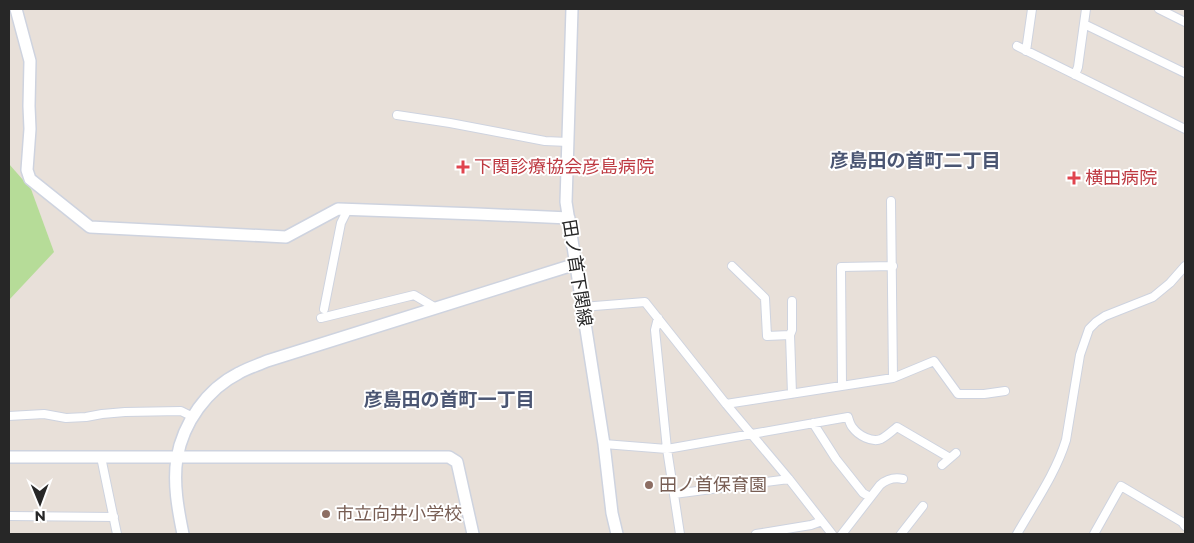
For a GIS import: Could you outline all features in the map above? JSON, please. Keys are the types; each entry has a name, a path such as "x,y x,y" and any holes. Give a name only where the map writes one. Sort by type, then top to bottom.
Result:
{"street":[{"path":"16,9 30,61 28,170 30,178 90,228 286,237 338,209 569,218"},
{"name":"田ノ首下関線","path":"572,9 566,202 604,444 612,513 617,534"},
{"path":"1026,51 1032,9"},
{"path":"1075,75 1078,67 1086,9"},
{"path":"1159,9 1185,22"},
{"path":"1084,24 1185,73"},
{"path":"1017,46 1185,129"},
{"path":"397,115 545,141 568,142"},
{"path":"891,201 893,378"},
{"path":"324,309 341,223 348,209"},
{"path":"183,534 176,488 181,443 199,407 220,385 245,370 267,361 576,264"},
{"path":"732,266 765,298 767,336 790,335"},
{"path":"842,386 841,267 893,266"},
{"path":"1017,534 1062,452 1066,440 1080,355 1089,329 1105,316 1153,297 1170,283 1185,266"},
{"path":"320,318 414,295 436,308"},
{"path":"792,301 792,330 790,335 792,394"},
{"path":"582,307 646,302 832,534"},
{"path":"658,318 655,330 668,449 680,534"},
{"path":"726,404 893,378 934,362 958,394 984,394 1005,391"},
{"path":"9,416 44,414 66,418 126,412 180,411 193,417"},
{"path":"604,444 668,449 848,417 854,429 863,436 874,440 881,439 897,427 953,456 942,465"},
{"path":"813,423 836,459 863,493 870,497"},
{"path":"9,457 449,457 457,462 473,534"},
{"path":"101,457 117,534"},
{"path":"842,534 877,488 884,482 894,478 903,479"},
{"path":"674,494 789,479"},
{"path":"1094,534 1121,486 1182,522 1185,526"},
{"path":"901,534 923,506"},
{"path":"9,516 114,517"},
{"path":"756,534 811,525 822,521"}],"green space":[{"path":"9,164 31,189 54,252 9,300"}],"place":[{"name":"下関診療協会彦島病院","path":"463,167"},
{"name":"横田病院","path":"1074,178"},
{"name":"田ノ首保育園","path":"649,485"},
{"name":"市立向井小学校","path":"326,514"}],"district":[{"name":"彦島田の首町二丁目","path":"915,160"},
{"name":"彦島田の首町一丁目","path":"449,399"}]}
